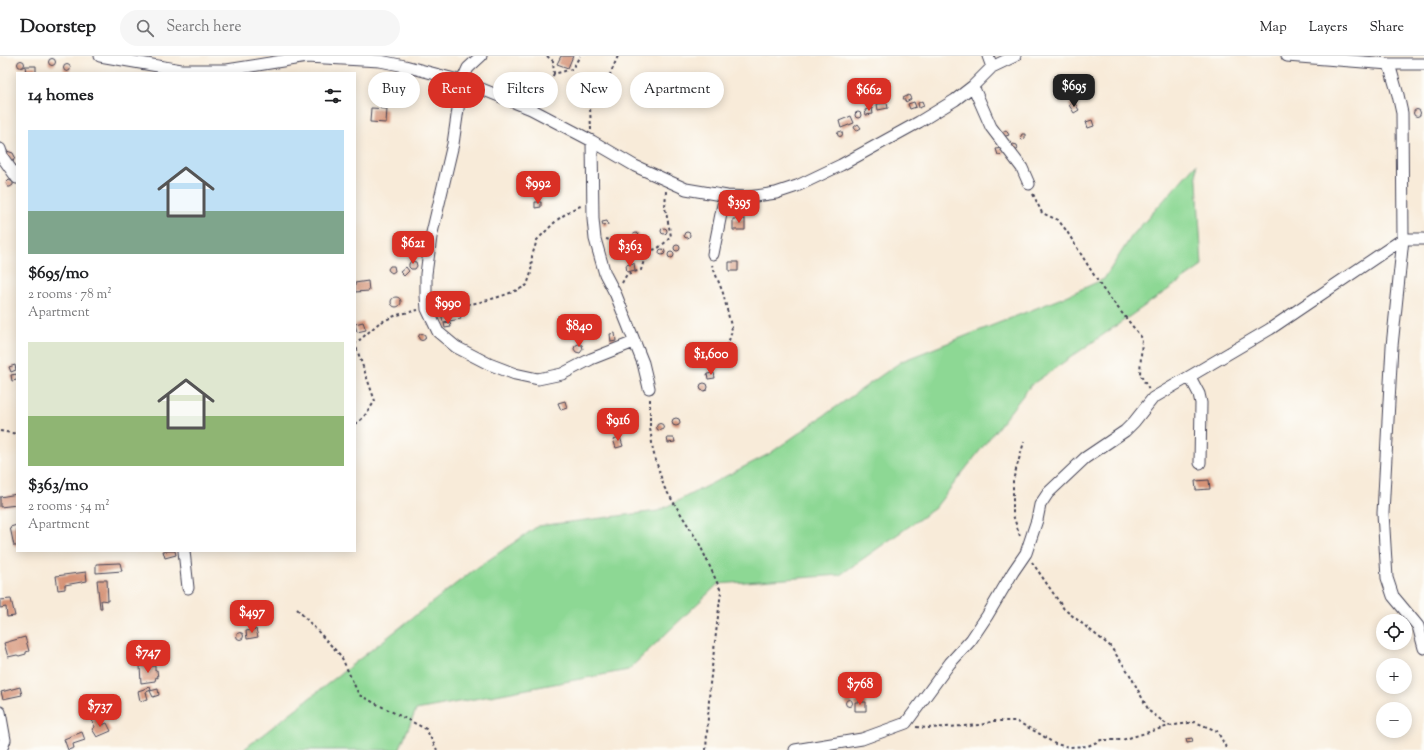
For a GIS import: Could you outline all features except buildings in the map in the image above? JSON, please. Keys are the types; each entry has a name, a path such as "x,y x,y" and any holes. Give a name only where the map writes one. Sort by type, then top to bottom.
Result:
{"street":[{"path":"100,56 172,69 197,71 226,70 307,57 347,58 386,62 428,72"},
{"path":"466,72 468,68 481,56"},
{"path":"988,56 992,67"},
{"path":"485,90 531,109 592,141 635,166 668,182 686,189 727,196 749,197 776,193 797,186 842,165 955,100 973,86 992,67 1015,56"},
{"path":"1286,56 1389,64 1424,64"},
{"path":"1389,64 1402,113 1403,239 1392,346 1383,513 1389,587 1393,596 1418,626 1424,648"},
{"path":"973,86 980,105 991,127 1022,168 1029,184"},
{"path":"458,108 453,144 431,237 426,274 427,308 438,332 456,347 490,364 530,378 543,378 562,374 591,359 634,342"},
{"path":"592,141 593,219 595,240 605,274 616,295 643,363 650,388"},
{"path":"0,149 3,158 16,177"},
{"path":"713,254 722,209 727,196"},
{"path":"795,750 862,739 906,722 950,663 970,640 1026,553 1037,520 1040,505 1048,493 1085,458 1125,431 1153,398 1270,329 1403,239 1424,239"},
{"path":"1190,377 1199,394 1201,403 1200,463"},
{"path":"184,552 188,588"},
{"path":"0,712 5,740 1,750"}],"path":[{"path":"547,56 553,60 554,72"},
{"path":"558,73 572,69 580,56"},
{"path":"592,141 590,107 606,84 618,56"},
{"path":"595,240 604,239 648,250 656,249 667,241 671,236 665,208 668,182"},
{"path":"1029,184 1042,213 1058,220 1066,230 1102,288 1142,338 1140,374 1153,398"},
{"path":"356,343 379,324 409,311 465,305 507,295 527,285 531,273 532,256 537,240 550,226 571,210 593,200"},
{"path":"616,295 627,274 642,270 648,250"},
{"path":"711,366 726,346 732,330 723,293 712,267 713,254"},
{"path":"356,347 375,400 363,418 356,423"},
{"path":"650,388 650,427 653,451 664,487 699,543 721,591 710,684 706,750"},
{"path":"0,431 16,434"},
{"path":"1024,442 1013,480 1013,501 1014,516 1026,553 1064,609 1110,646 1129,673 1149,711 1169,726"},
{"path":"297,609 341,656 359,695 426,729 437,750"},
{"path":"906,722 912,726 927,728 981,725 993,721 1016,721 1055,744 1068,749 1088,746 1102,740 1122,740 1169,726 1195,722 1217,731 1225,745 1226,750"}],"green space":[{"path":"1196,164 1202,266 1031,385 935,508 840,575 718,584 628,670 416,710 399,750 243,750 471,572 538,526 658,511 769,454 902,361 1062,298 1104,279 1131,237"}]}
